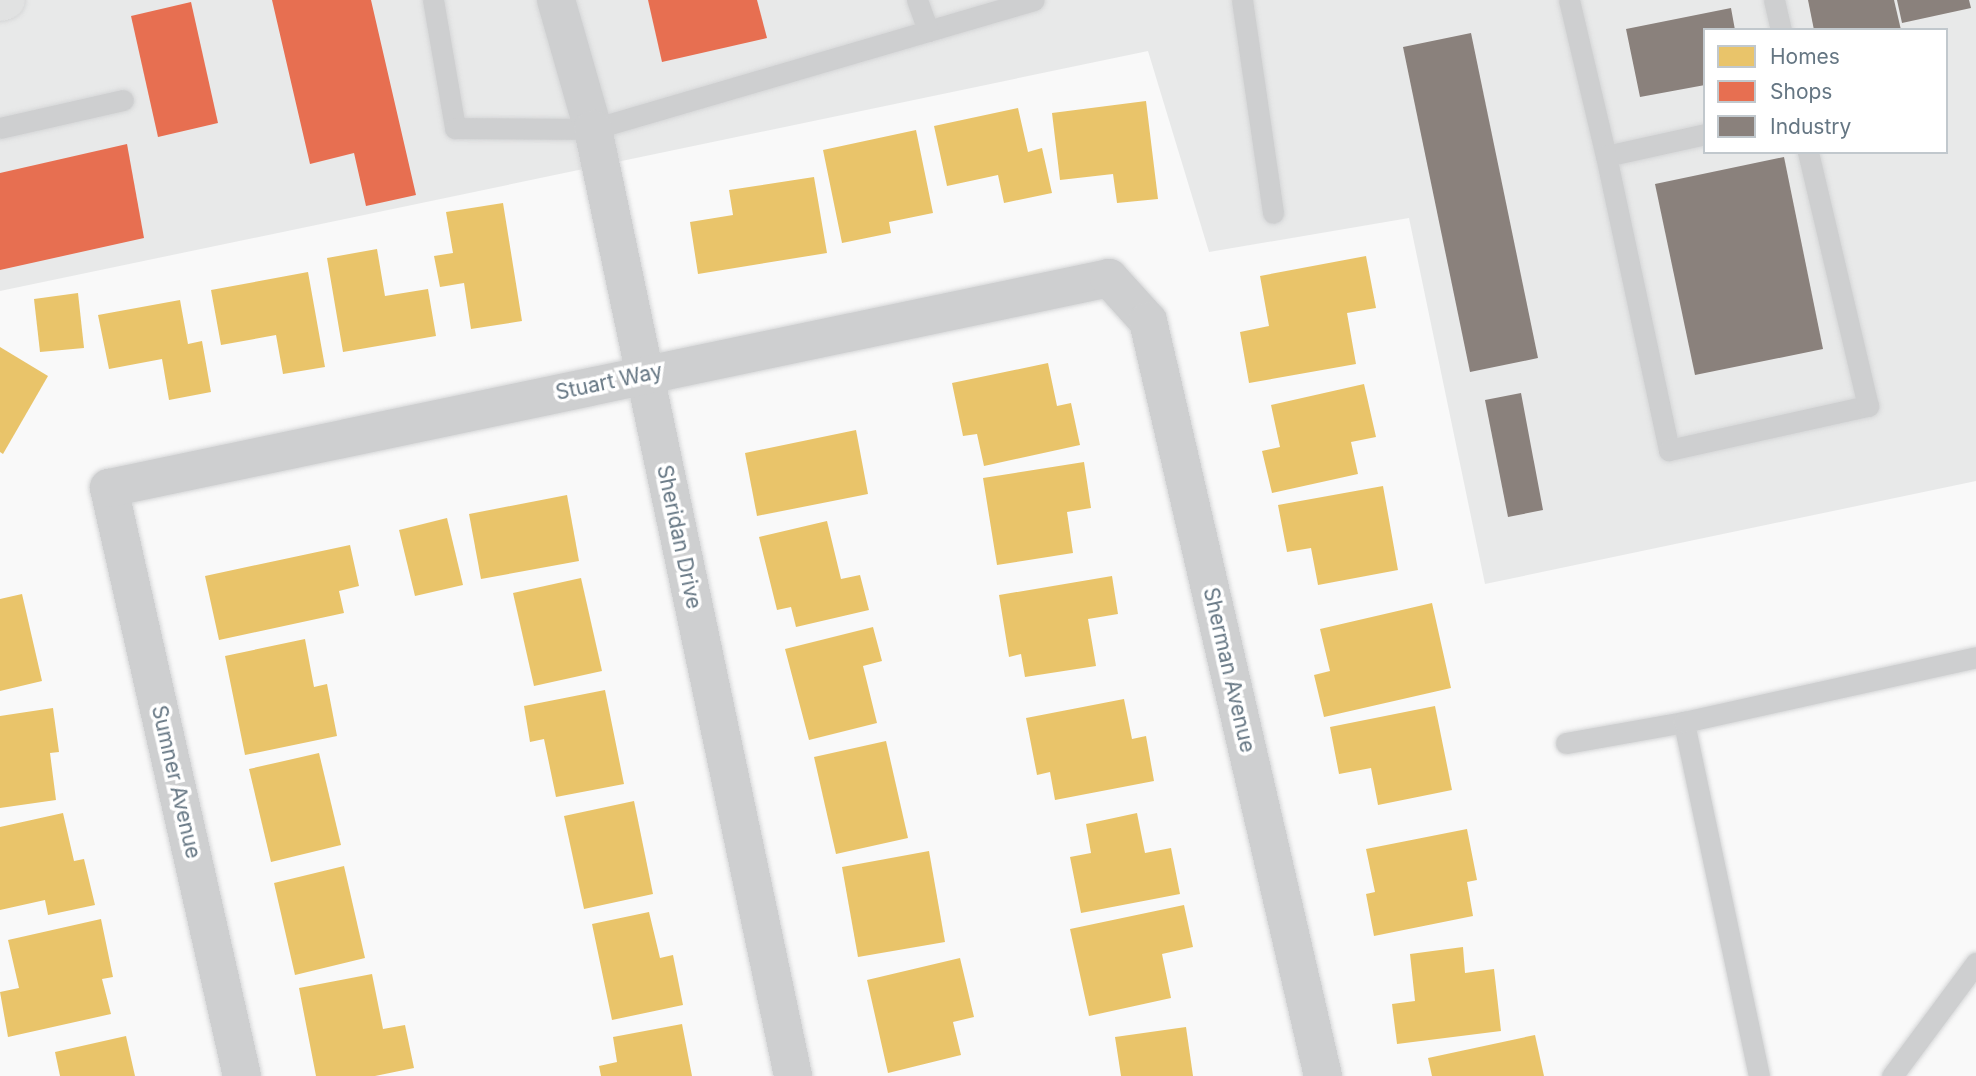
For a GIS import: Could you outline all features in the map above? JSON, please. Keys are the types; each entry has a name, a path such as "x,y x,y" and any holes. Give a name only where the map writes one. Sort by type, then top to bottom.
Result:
{"main road":[{"path":"0,2 6,0"}],"street":[{"name":"Sheridan Drive","path":"556,0 593,130 793,1076"},
{"name":"Stuart Way","path":"109,488 1109,278"},
{"name":"Sherman Avenue","path":"1109,278 1149,321 1323,1076"},
{"name":"Sumner Avenue","path":"109,488 242,1076"}],"lane":[{"path":"433,0 454,128 593,130 1033,0"},
{"path":"917,0 928,31"},
{"path":"1242,0 1273,213"},
{"path":"1569,0 1606,156 1669,450 1868,406 1808,154"},
{"path":"1774,0 1781,28"},
{"path":"0,128 123,100"},
{"path":"1606,156 1703,134"},
{"path":"1566,743 1684,722 1976,657"},
{"path":"1684,722 1759,1076"},
{"path":"1892,1076 1976,963"}],"shaded area":[{"path":"1976,0 1976,481 1485,584 1409,218 1209,252 1148,51 0,291 0,2"}],"building: Homes":[{"path":"1146,101 1158,199 1117,203 1113,174 1060,180 1052,113"},
{"path":"1018,108 1028,152 1042,148 1052,193 1004,203 998,175 947,186 934,126"},
{"path":"916,130 933,213 889,222 891,233 842,243 823,150"},
{"path":"814,177 827,253 698,274 690,222 733,215 729,190"},
{"path":"503,203 522,321 471,329 464,283 440,287 434,256 453,253 446,212"},
{"path":"377,249 385,296 428,289 436,336 343,352 327,258"},
{"path":"1366,256 1376,308 1347,313 1356,364 1249,383 1240,332 1269,326 1260,276"},
{"path":"308,272 325,367 283,374 276,335 221,345 211,290"},
{"path":"78,293 84,348 40,352 34,299"},
{"path":"180,300 188,344 202,341 211,392 169,400 162,359 109,369 98,315"},
{"path":"0,347 48,376 3,454 0,452"},
{"path":"1048,363 1057,406 1071,403 1080,445 984,466 977,434 963,436 952,383"},
{"path":"1364,384 1376,437 1351,442 1358,474 1272,493 1262,451 1280,447 1271,405"},
{"path":"856,430 868,494 757,516 745,453"},
{"path":"1084,462 1091,508 1067,512 1073,553 997,565 983,478"},
{"path":"1383,486 1398,570 1318,585 1311,548 1287,552 1278,505"},
{"path":"567,495 579,561 481,579 469,514"},
{"path":"447,518 463,585 415,596 399,530"},
{"path":"827,521 841,579 860,575 869,610 796,627 791,607 777,610 759,537"},
{"path":"350,545 359,586 339,591 344,613 219,640 205,576"},
{"path":"1112,576 1118,614 1088,619 1096,666 1025,677 1021,654 1009,657 999,595"},
{"path":"581,578 602,671 534,686 513,593"},
{"path":"22,594 42,681 0,691 0,599"},
{"path":"1432,603 1451,688 1324,717 1314,675 1330,671 1320,629"},
{"path":"873,627 882,661 863,666 877,723 809,740 785,649"},
{"path":"305,639 314,687 327,684 337,736 245,755 225,656"},
{"path":"605,690 624,784 556,797 544,739 530,742 524,706"},
{"path":"1124,699 1132,739 1146,736 1154,781 1055,800 1050,772 1037,775 1026,718"},
{"path":"1435,706 1452,790 1378,805 1371,768 1339,774 1330,727"},
{"path":"53,708 59,752 50,753 56,800 0,808 0,716"},
{"path":"886,741 908,838 836,854 814,757"},
{"path":"319,753 341,845 271,862 249,769"},
{"path":"634,801 653,894 584,909 564,816"},
{"path":"63,813 74,861 84,859 95,905 48,915 45,900 0,910 0,827"},
{"path":"1137,813 1145,853 1171,848 1180,894 1081,913 1070,857 1091,853 1086,824"},
{"path":"1467,829 1477,880 1467,882 1473,916 1374,936 1366,894 1375,892 1366,849"},
{"path":"929,851 945,942 858,957 842,867"},
{"path":"344,866 365,958 295,975 274,883"},
{"path":"1184,905 1193,947 1162,954 1171,998 1089,1016 1070,929"},
{"path":"649,912 660,958 673,955 683,1005 612,1020 592,924"},
{"path":"101,919 113,977 102,979 111,1014 8,1037 0,992 19,988 8,940"},
{"path":"1463,947 1465,973 1494,969 1501,1031 1397,1044 1392,1004 1415,1001 1410,954"},
{"path":"960,958 974,1017 953,1022 961,1055 888,1073 867,980"},
{"path":"372,974 383,1029 405,1025 414,1068 375,1076 316,1076 299,988"},
{"path":"682,1024 692,1076 601,1076 599,1066 617,1062 613,1037"},
{"path":"1186,1027 1193,1076 1121,1076 1115,1037"},
{"path":"1535,1035 1544,1076 1432,1076 1428,1058"},
{"path":"126,1036 135,1076 60,1076 55,1052"}],"building: Shops":[{"path":"272,0 371,0 416,195 366,206 354,153 310,164"},
{"path":"648,0 757,0 767,38 662,62"},
{"path":"191,2 218,123 158,137 131,16"},
{"path":"127,144 144,238 0,270 0,173"}],"building: Industry":[{"path":"1808,0 1894,0 1901,28 1814,28"},
{"path":"1897,0 1969,0 1971,8 1902,23"},
{"path":"1731,8 1735,28 1703,28 1703,85 1640,97 1626,29"},
{"path":"1471,33 1538,358 1470,372 1403,47"},
{"path":"1784,157 1823,349 1695,375 1655,184"},
{"path":"1521,393 1543,510 1508,517 1485,400"}]}
